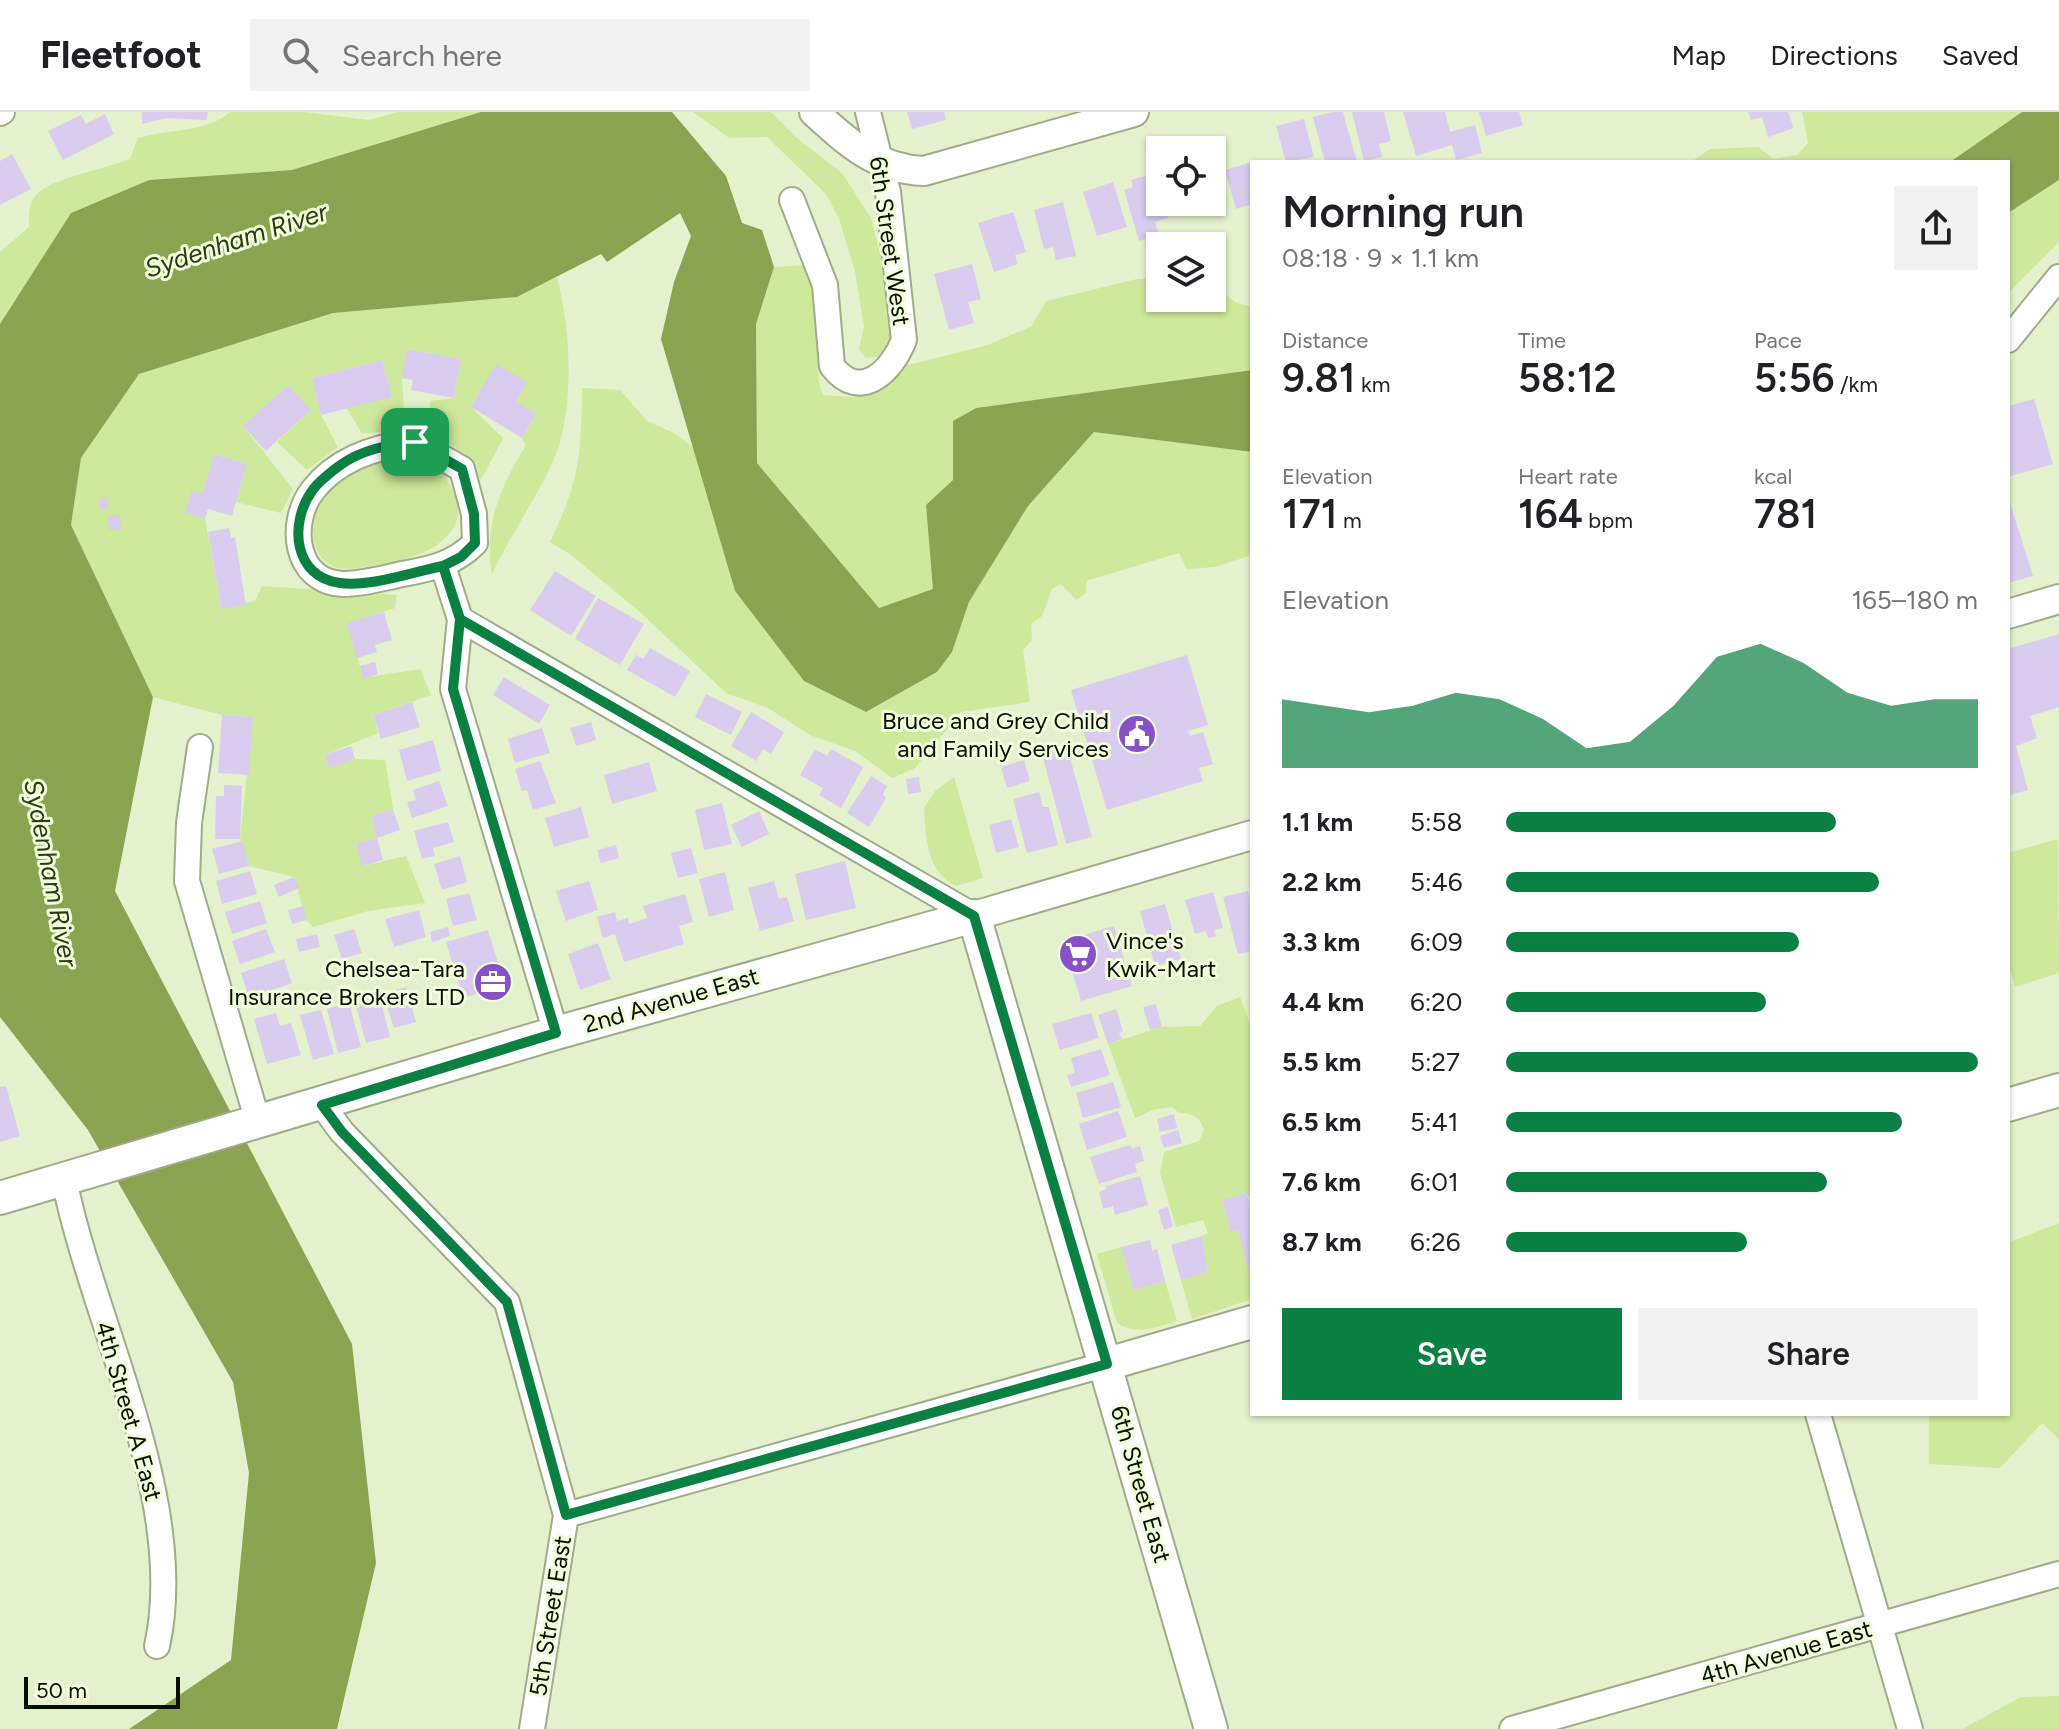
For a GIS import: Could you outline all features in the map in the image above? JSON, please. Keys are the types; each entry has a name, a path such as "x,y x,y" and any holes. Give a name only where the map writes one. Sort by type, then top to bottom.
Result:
{"main road":[{"name":"2nd Avenue East","path":"0,1198 322,1105 556,1033 974,916"},
{"name":"6th Street East","path":"974,916 1211,1729"},
{"path":"2010,1104 2059,1090"},
{"path":"1107,1364 1250,1323"}],"street":[{"path":"814,112 850,144 883,164 904,170 944,168 1134,112"},
{"name":"6th Street West","path":"792,200 825,285 832,366 840,376 864,383 881,376 897,358 904,340 883,164 868,112"},
{"path":"2010,338 2059,277"},
{"path":"415,442 442,456 462,469 474,514 475,543 461,557 443,566 343,584 315,574 298,550 298,525 312,491 341,464 380,446 415,442"},
{"path":"443,566 460,619 453,689 556,1033"},
{"path":"2010,613 2059,599"},
{"path":"460,619 974,916"},
{"path":"200,747 189,823 187,881 258,1122"},
{"name":"2nd Avenue East","path":"974,916 1250,836"},
{"name":"5th Street East","path":"322,1105 342,1132 507,1302 566,1515 532,1729"},
{"name":"4th Street A East","path":"64,1179 151,1482 164,1551 166,1608 157,1646"},
{"path":"566,1515 1107,1364"},
{"path":"1819,1416 1910,1729"},
{"name":"4th Avenue East","path":"1512,1729 2059,1574"}],"shaded area":[{"path":"230,112 304,112 369,120 398,112 481,112 292,170 149,180 71,213 0,324 0,252 29,227 30,207 35,196 52,184 130,159 138,138 210,124"},
{"path":"693,112 771,112 798,139 842,173 871,218 886,277 893,347 882,356 866,358 859,349 864,326 855,271 839,219 826,194 767,137 729,138"},
{"path":"1802,112 2022,112 1953,160 1694,160 1710,149 1758,147 1774,159 1797,155 1808,143"},
{"path":"2059,180 2059,242 2010,291 2010,212"},
{"path":"809,265 818,308 819,378 823,395 852,397 877,390 908,365 988,345 1032,326 1046,301 1146,279 1146,312 1226,312 1226,295 1237,303 1250,306 1250,370 976,408 954,480 926,505 934,589 879,608 757,463 756,324 774,267"},
{"path":"557,277 569,372 568,397 559,445 537,493 492,574 490,539 496,506 526,445 522,438 536,414 516,401 496,365 471,407 503,438 481,480 456,447 431,434 430,401 454,398 461,359 408,349 402,378 405,429 362,434 347,408 392,397 382,360 312,378 321,415 338,447 307,470 277,442 311,410 288,385 243,426 293,489 281,513 236,502 247,464 215,454 202,494 191,491 185,511 205,518 221,609 255,601 262,586 397,595 395,608 348,623 363,678 420,669 431,695 373,715 378,733 325,755 330,767 355,759 385,760 393,809 371,816 377,838 356,845 363,866 406,856 425,903 368,911 313,927 306,920 294,877 249,866 240,839 253,717 222,715 153,697 71,525 81,458 139,374 333,313 517,297"},
{"path":"582,388 620,390 647,421 674,433 694,448 735,591 804,681 866,712 936,673 952,652 969,602 1028,506 1094,432 1250,452 1250,556 1215,567 1187,569 1179,553 1086,581 1086,593 1076,600 1061,584 1052,589 1042,616 1031,624 1032,640 1023,650 1030,702 961,712 915,768 892,778 855,751 810,735 768,708 726,693 640,612 570,554 550,542 573,484 581,432"},
{"path":"416,452 440,472 453,491 458,509 455,525 444,539 427,551 404,559 348,569 328,564 316,548 313,526 324,497 343,478 366,465"},
{"path":"954,777 983,878 956,886 946,880 933,863 927,842 924,808 935,791"},
{"path":"2058,839 2059,973 2015,987 2010,969 2010,852"},
{"path":"1240,997 1250,1024 1250,1198 1246,1193 1222,1200 1231,1232 1238,1230 1250,1268 1250,1300 1192,1319 1181,1280 1208,1272 1202,1236 1208,1233 1203,1220 1176,1227 1160,1173 1164,1152 1199,1141 1204,1130 1195,1117 1179,1113 1172,1107 1153,1110 1135,1118 1108,1044 1162,1027 1200,1026 1217,1006"},
{"path":"2059,1223 2059,1439 2042,1423 2000,1468 1929,1464 1929,1416 2010,1416 2010,1242"},
{"path":"1121,1247 1133,1290 1165,1281 1177,1321 1139,1330 1117,1323 1097,1254"},
{"path":"2059,1696 2059,1729 1962,1729 2021,1697"}],"water":[{"name":"Sydenham River","path":"481,112 672,112 726,176 742,223 762,230 774,267 756,324 757,463 879,608 933,589 926,505 953,480 953,421 976,408 1250,370 1250,452 1094,432 1028,506 969,602 952,652 937,672 866,712 804,681 735,591 661,339 674,282 691,236 680,213 607,262 601,254 517,297 333,313 139,374 81,458 71,525 153,697 115,891 352,1344 376,1563 337,1729 129,1729 231,1660 249,1473 233,1382 88,1130 0,1017 0,324 71,213 149,180 292,170"},
{"path":"2022,112 2059,112 2059,180 2010,212 2010,160 1953,160"}],"building":[{"path":"142,112 208,112 206,120 166,118 142,124"},
{"path":"907,112 944,112 946,120 912,129"},
{"path":"1343,112 1356,160 1324,160 1313,117"},
{"path":"1352,112 1384,112 1391,141 1379,144 1382,157 1364,160"},
{"path":"1403,112 1445,112 1450,132 1475,125 1482,153 1456,160 1452,145 1416,156"},
{"path":"1479,112 1519,112 1523,125 1486,136"},
{"path":"1748,112 1788,112 1794,128 1768,137 1762,117 1751,120"},
{"path":"105,114 114,134 63,160 48,131 81,115 86,124"},
{"path":"1304,119 1314,157 1285,160 1276,126"},
{"path":"12,154 31,189 0,205 0,161"},
{"path":"1250,163 1250,205 1236,209 1226,170"},
{"path":"1146,176 1146,216 1168,218 1155,222 1158,232 1146,232 1146,239 1139,241 1124,190 1133,187 1131,180"},
{"path":"1113,182 1127,227 1097,236 1083,192"},
{"path":"1063,202 1076,256 1056,260 1053,247 1044,249 1034,210"},
{"path":"1013,212 1026,252 1015,255 1018,264 994,272 978,223"},
{"path":"972,264 981,299 968,302 974,323 949,330 934,274"},
{"path":"407,349 461,359 454,398 411,390 413,380 402,378"},
{"path":"382,360 392,397 321,415 312,378"},
{"path":"496,364 527,382 516,401 536,414 522,438 471,407"},
{"path":"288,385 311,410 266,451 243,426"},
{"path":"2034,399 2053,464 2010,476 2010,405"},
{"path":"214,454 247,464 232,516 208,509 205,518 185,512 191,490 202,494"},
{"path":"100,497 108,498 107,510 99,509"},
{"path":"2010,502 2033,576 2010,582"},
{"path":"108,515 120,515 121,530 109,530"},
{"path":"229,528 231,538 235,537 246,605 221,609 208,532"},
{"path":"555,571 596,596 571,636 530,610"},
{"path":"598,598 644,624 620,665 575,639"},
{"path":"384,612 392,640 375,645 377,652 357,658 347,623"},
{"path":"2059,634 2059,707 2030,716 2037,738 2016,746 2028,790 2010,795 2010,648"},
{"path":"650,648 690,671 675,697 627,670 636,655 643,659"},
{"name":"Bruce and Grey Child and Family Services","path":"1187,655 1208,725 1188,731 1190,736 1203,732 1213,764 1199,768 1203,781 1107,810 1071,690"},
{"path":"375,662 378,674 363,679 360,666"},
{"path":"504,677 550,705 539,724 493,695"},
{"path":"706,694 742,712 731,735 695,717"},
{"path":"412,702 420,727 381,739 373,715"},
{"path":"751,712 784,732 771,754 763,749 756,761 731,746"},
{"path":"222,715 253,717 249,775 218,773"},
{"path":"591,722 596,740 576,746 570,728"},
{"path":"542,728 550,753 515,763 508,739"},
{"path":"433,740 441,771 407,781 399,750"},
{"path":"351,746 355,759 329,768 325,755"},
{"path":"1067,747 1092,837 1066,844 1042,754"},
{"path":"815,749 827,756 831,749 863,767 841,808 819,795 823,788 800,775"},
{"path":"1024,760 1030,781 1007,788 1001,767"},
{"path":"540,761 556,803 533,810 527,790 522,791 515,769"},
{"path":"649,762 657,791 612,804 604,775"},
{"path":"871,776 887,786 883,794 886,798 869,827 847,813"},
{"path":"919,777 921,792 908,794 906,779"},
{"path":"439,781 448,806 412,818 407,802 416,800 413,790"},
{"path":"224,785 242,786 240,839 215,839 216,796 224,796"},
{"path":"1039,792 1043,807 1049,807 1058,845 1027,853 1013,799"},
{"path":"722,803 732,844 704,850 695,810"},
{"path":"581,807 589,837 554,847 545,818"},
{"path":"393,809 400,830 377,838 371,816"},
{"path":"759,811 769,834 742,847 731,825"},
{"path":"1011,819 1019,847 996,853 989,825"},
{"path":"448,822 454,842 433,848 435,856 422,859 414,831"},
{"path":"377,838 383,860 362,866 356,844"},
{"path":"242,841 249,866 219,874 212,849"},
{"path":"616,845 619,858 601,863 597,850"},
{"path":"691,848 698,873 678,878 671,853"},
{"path":"460,856 467,882 442,890 434,864"},
{"path":"845,861 856,908 806,920 795,874"},
{"path":"250,871 257,894 222,904 216,881"},
{"path":"725,872 734,910 709,917 699,879"},
{"path":"294,877 299,888 279,897 274,885"},
{"path":"589,881 598,910 566,921 556,891"},
{"path":"774,881 779,899 787,897 794,921 760,931 748,888"},
{"path":"1248,891 1250,951 1238,954 1223,897"},
{"path":"1213,892 1223,928 1214,930 1216,936 1208,938 1206,931 1195,934 1185,900"},
{"path":"469,893 477,920 453,926 446,899"},
{"path":"685,894 693,922 679,926 684,944 624,962 615,934 603,938 597,917 615,912 617,921 628,918 629,924 647,918 643,906"},
{"path":"260,901 267,923 232,934 225,912"},
{"path":"1165,904 1181,959 1155,966 1140,911"},
{"path":"303,906 306,920 292,924 288,910"},
{"path":"419,910 426,937 394,947 385,919"},
{"path":"1114,926 1132,986 1081,1001 1065,948 1070,939"},
{"path":"448,927 450,936 432,942 430,932"},
{"path":"266,929 275,952 240,964 232,941"},
{"path":"354,929 362,953 342,959 334,935"},
{"path":"488,930 505,986 463,998 446,942"},
{"path":"317,934 320,947 299,952 296,939"},
{"path":"598,943 611,979 580,990 568,954"},
{"path":"284,959 292,983 249,998 241,973"},
{"path":"406,987 416,1022 394,1028 383,994"},
{"path":"379,995 390,1037 366,1043 355,1002"},
{"path":"349,1003 361,1047 338,1053 327,1009"},
{"path":"1156,1004 1162,1027 1150,1030 1143,1007"},
{"path":"1116,1009 1123,1031 1119,1033 1122,1039 1108,1044 1098,1015"},
{"path":"321,1010 334,1054 313,1060 300,1015"},
{"path":"276,1013 280,1026 291,1023 301,1055 267,1064 254,1019"},
{"path":"1091,1013 1099,1038 1060,1050 1052,1024"},
{"path":"1101,1049 1110,1075 1071,1087 1067,1075 1075,1073 1071,1058"},
{"path":"1113,1082 1121,1107 1083,1118 1076,1093"},
{"path":"6,1086 20,1136 0,1142 0,1087"},
{"path":"1118,1111 1127,1137 1087,1150 1079,1124"},
{"path":"1174,1114 1177,1128 1160,1132 1157,1119"},
{"path":"1178,1130 1182,1143 1164,1148 1160,1136"},
{"path":"1130,1145 1132,1149 1140,1146 1144,1161 1135,1164 1137,1172 1099,1184 1090,1157"},
{"path":"1140,1176 1148,1205 1115,1215 1113,1206 1103,1209 1099,1192 1106,1186"},
{"path":"1246,1193 1250,1202 1250,1268 1238,1230 1231,1232 1222,1200"},
{"path":"1168,1207 1173,1226 1164,1230 1158,1210"},
{"path":"1202,1236 1208,1272 1181,1280 1171,1245"},
{"path":"1150,1240 1152,1251 1157,1249 1165,1281 1133,1290 1121,1247"}],"place":[{"name":"Bruce and Grey Child and Family Services","path":"1137,734"},
{"name":"Vince's Kwik-Mart","path":"1078,954"},
{"name":"Chelsea-Tara Insurance Brokers LTD","path":"493,982"}],"route":[{"path":"415,442 380,446 341,464 312,491 298,525 298,550 315,574 343,584 443,566 460,619 974,916 1107,1364 566,1515 507,1302 342,1132 322,1105 556,1033 453,689 460,619 443,566 461,557 475,543 474,514 462,469 415,442"}]}
